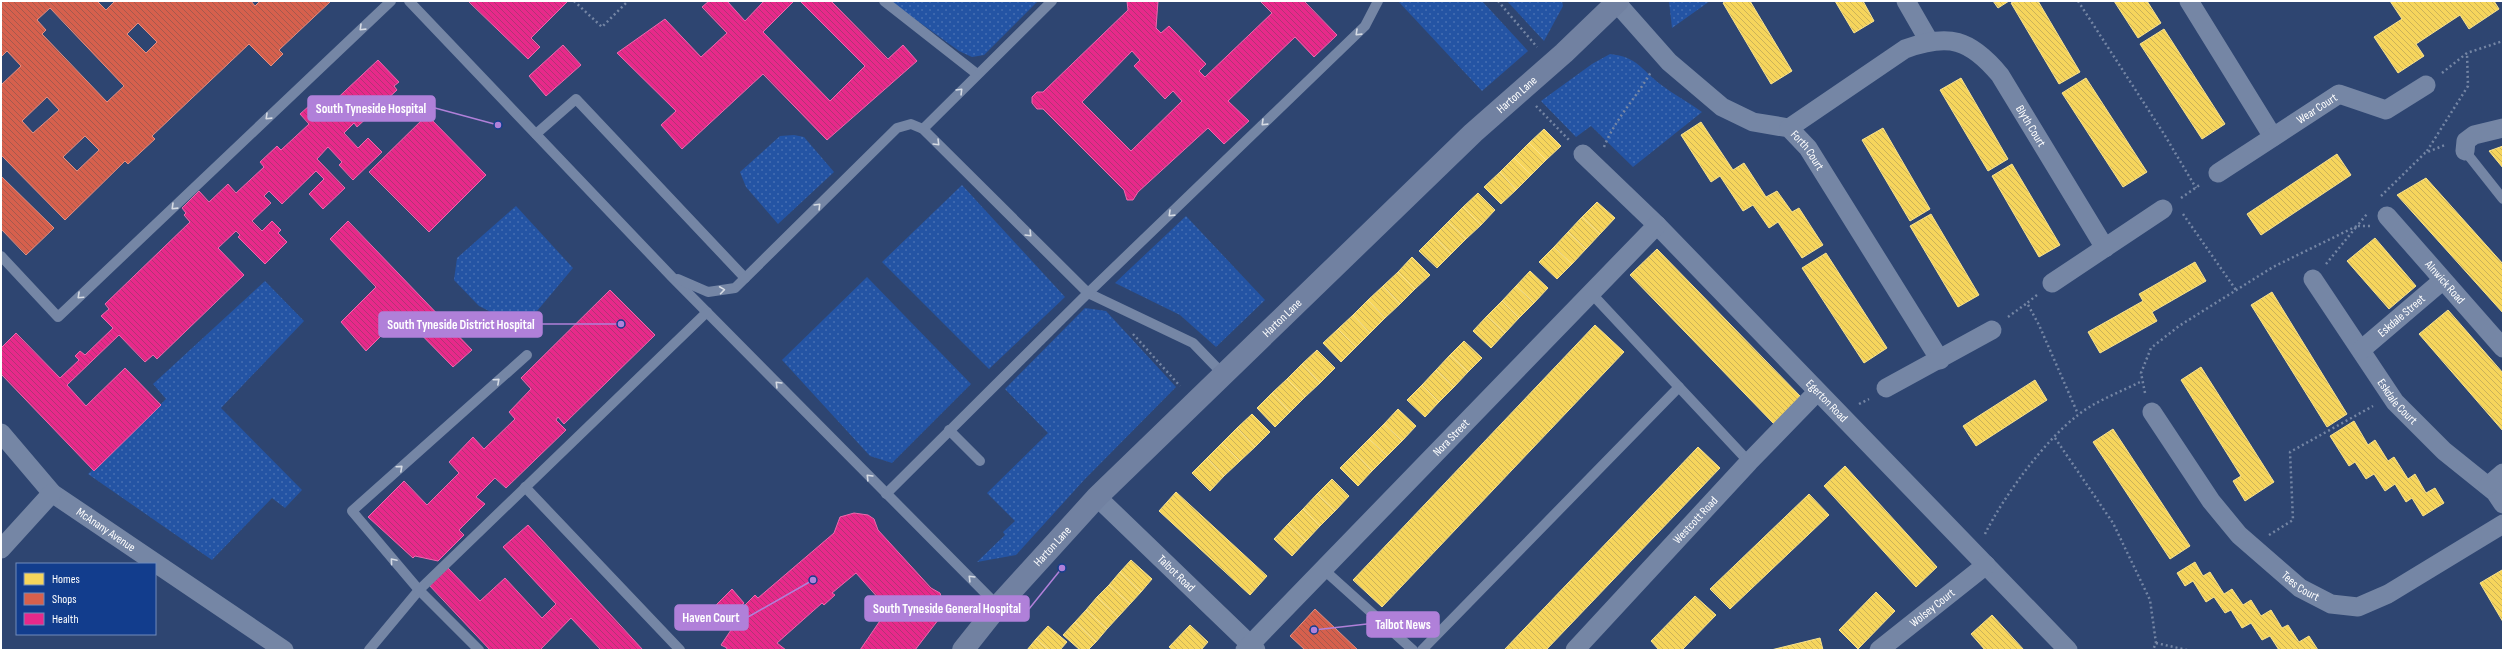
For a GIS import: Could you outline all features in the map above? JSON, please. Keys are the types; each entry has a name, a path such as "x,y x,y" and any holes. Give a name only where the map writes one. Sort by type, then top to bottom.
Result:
{"street":[{"name":"Forth Court","path":"1616,1 1662,54 1722,107 1753,122 1789,128 1808,148 1940,360"},
{"name":"Harton Lane","path":"962,650 998,606 1097,497 1473,133 1520,90 1564,53 1616,1"},
{"path":"1906,1 1929,41"},
{"path":"2189,1 2273,137"},
{"name":"Blyth Court","path":"1789,128 1882,63 1905,49 1929,41 1947,40 1968,45 1996,70 2105,248"},
{"name":"Wear Court","path":"2218,173 2338,94 2386,110 2426,86"},
{"path":"2470,143 2503,128"},
{"name":"Egerton Road","path":"1583,154 1657,225 2068,650"},
{"path":"2052,283 2169,206"},
{"name":"Alnwick Road","path":"2378,209 2503,348"},
{"name":"Nora Street","path":"1250,648 1323,569 1657,225"},
{"name":"Eskdale Court","path":"2313,279 2391,396 2444,451 2495,492 2503,504"},
{"name":"Eskdale Street","path":"2361,350 2442,281"},
{"path":"1886,388 1940,360 1992,330"},
{"name":"Westcott Road","path":"1575,650 1749,462 1817,392"},
{"name":"Tees Court","path":"2152,412 2211,501 2252,546 2300,588 2331,604 2358,606 2388,594 2503,524"},
{"name":"McAnany Avenue","path":"1,433 52,493 155,563"},
{"path":"2488,486 2503,473"},
{"path":"1,549 52,493"},
{"name":"Talbot Road","path":"1097,497 1250,648"},
{"name":"Wolsey Court","path":"1879,650 1981,560"},
{"name":"McAnany Avenue","path":"156,563 284,650"}],"lane":[{"path":"1,256 58,317 391,1"},
{"path":"410,1 672,277 998,606"},
{"path":"884,1 977,74"},
{"path":"923,129 1052,1"},
{"path":"886,494 1088,293 1365,26 1378,1"},
{"path":"536,134 576,99 745,278"},
{"path":"672,277 708,292 735,288 897,128 911,124 923,129 1088,293 1193,343 1223,374"},
{"path":"2470,143 2503,199"},
{"path":"1591,293 1749,462"},
{"path":"369,650 419,590 707,312"},
{"path":"480,650 419,590 352,511 527,355"},
{"path":"1422,650 1679,387"},
{"path":"949,430 980,461"},
{"path":"525,487 680,650"},
{"path":"1323,569 1414,650"}],"path":[{"path":"574,1 602,27 628,1"},
{"path":"1498,1 1541,51"},
{"path":"2078,1 2164,134 2196,188"},
{"path":"2426,86 2467,53 2503,41"},
{"path":"2152,412 2142,381 2141,373 2151,348 2179,326 2272,267 2357,226 2374,227 2378,209 2390,185 2425,153 2468,86 2467,53"},
{"path":"1607,177 1602,151 1611,128 1638,94 1662,54"},
{"path":"1520,90 1583,154"},
{"path":"2425,153 2470,143"},
{"path":"2218,173 2169,206 2236,290"},
{"path":"2313,279 2357,226 2378,209"},
{"path":"2052,283 2027,303 2039,325 2078,414"},
{"path":"1128,328 1195,402"},
{"path":"1981,560 1993,517 2033,460 2078,414 2142,381"},
{"path":"1840,415 1886,388"},
{"path":"2252,546 2293,520 2290,452 2391,396"},
{"path":"2055,438 2113,523 2150,600 2156,644 2153,650"},
{"path":"2156,644 2187,650"}],"shaded area":[{"path":"890,1 1038,1 984,55 972,57 959,51"},
{"path":"1398,1 1482,1 1528,51 1482,91"},
{"path":"1507,1 1562,1 1563,6 1544,41"},
{"path":"1669,1 1710,1 1672,28"},
{"path":"1610,54 1627,58 1638,64 1665,88 1702,112 1633,167 1591,126 1576,137 1541,101 1592,64"},
{"path":"794,135 804,137 834,172 778,224 746,187 740,172 780,136"},
{"path":"962,185 1065,297 989,369 882,262"},
{"path":"516,206 573,268 537,311 509,321 479,306 454,280 457,258"},
{"path":"1186,216 1265,300 1216,347 1180,315 1115,283"},
{"path":"867,277 971,384 892,463 870,456 782,360"},
{"path":"265,281 304,321 221,408 302,490 285,508 272,498 212,560 88,474 166,399 153,384"},
{"path":"1085,308 1106,311 1176,387 1084,480 1016,555 977,562 1005,535 1003,532 1015,521 987,493 1048,433 1005,389"}],"building: Homes":[{"path":"1726,1 1750,1 1792,71 1771,84 1723,3"},
{"path":"1835,1 1863,1 1874,21 1854,33"},
{"path":"1993,1 2009,1 1998,8"},
{"path":"2015,1 2038,1 2080,72 2059,84 2011,3"},
{"path":"2114,1 2147,1 2161,23 2138,38"},
{"path":"2390,1 2494,1 2499,9 2469,29 2460,15 2416,44 2424,56 2398,73 2374,37 2402,19"},
{"path":"2164,29 2225,124 2202,139 2140,44"},
{"path":"1961,78 2008,159 1988,171 1940,90"},
{"path":"2086,78 2147,172 2123,187 2062,93"},
{"path":"1701,122 1733,170 1744,163 1766,197 1777,191 1792,212 1799,208 1823,245 1802,258 1778,222 1769,228 1753,205 1743,211 1720,176 1711,182 1681,135"},
{"path":"1883,128 1930,209 1910,221 1862,140"},
{"path":"1544,129 1561,146 1546,160 1529,143"},
{"path":"1529,143 1546,160 1531,175 1514,158"},
{"path":"2503,146 2503,168 2489,151"},
{"path":"2337,154 2351,175 2261,235 2247,214"},
{"path":"1514,158 1531,175 1516,190 1500,172"},
{"path":"2012,164 2060,245 2039,257 1992,176"},
{"path":"1500,172 1516,190 1501,204 1484,187"},
{"path":"2426,178 2503,264 2503,313 2397,195"},
{"path":"1478,193 1495,210 1481,225 1463,207"},
{"path":"1597,202 1615,218 1600,234 1582,217"},
{"path":"1463,207 1481,225 1466,239 1448,222"},
{"path":"1931,214 1979,295 1958,307 1910,226"},
{"path":"1582,217 1600,234 1586,249 1568,232"},
{"path":"1448,222 1466,239 1451,254 1434,236"},
{"path":"1568,232 1586,249 1572,264 1554,247"},
{"path":"1434,236 1451,254 1437,268 1419,251"},
{"path":"2375,238 2416,286 2389,309 2347,261"},
{"path":"1554,247 1572,264 1557,279 1539,262"},
{"path":"1657,249 1801,397 1774,424 1630,275"},
{"path":"1826,253 1887,348 1864,363 1802,268"},
{"path":"1412,257 1430,275 1415,289 1398,272"},
{"path":"2195,262 2206,281 2152,312 2157,321 2100,353 2088,332 2143,301 2139,294"},
{"path":"1530,271 1548,288 1534,303 1516,286"},
{"path":"1398,272 1415,289 1400,304 1383,286"},
{"path":"1383,286 1400,304 1385,318 1368,300"},
{"path":"1516,286 1534,303 1519,318 1502,301"},
{"path":"2272,292 2347,414 2327,427 2251,305"},
{"path":"1368,300 1385,318 1370,333 1353,315"},
{"path":"1502,301 1519,318 1505,333 1487,316"},
{"path":"2448,310 2503,373 2503,431 2419,334"},
{"path":"1353,315 1370,333 1356,347 1338,329"},
{"path":"1487,316 1505,333 1491,348 1473,331"},
{"path":"1595,325 1624,352 1382,607 1353,580"},
{"path":"1338,329 1356,347 1341,362 1323,343"},
{"path":"1464,341 1482,358 1468,372 1450,355"},
{"path":"1317,350 1335,368 1320,383 1302,364"},
{"path":"1450,355 1468,372 1454,387 1436,370"},
{"path":"1302,364 1320,383 1305,397 1287,379"},
{"path":"2201,367 2274,482 2245,501 2233,481 2241,476 2181,380"},
{"path":"1436,370 1454,387 1439,402 1422,385"},
{"path":"1287,379 1305,397 1290,412 1272,393"},
{"path":"2035,380 2047,400 1976,446 1963,426"},
{"path":"1422,385 1439,402 1425,417 1407,400"},
{"path":"1272,393 1290,412 1275,427 1257,408"},
{"path":"1398,409 1416,426 1402,441 1384,424"},
{"path":"1252,414 1270,432 1255,447 1237,428"},
{"path":"2354,421 2368,445 2375,440 2388,461 2394,457 2408,479 2415,474 2426,493 2435,488 2444,503 2423,516 2412,498 2406,502 2395,484 2385,491 2374,474 2366,479 2355,462 2349,466 2330,436"},
{"path":"1384,424 1402,441 1387,456 1369,439"},
{"path":"1237,428 1255,447 1240,461 1222,443"},
{"path":"2113,429 2190,546 2170,559 2093,442"},
{"path":"1369,439 1387,456 1372,471 1355,453"},
{"path":"1222,443 1240,461 1224,476 1207,458"},
{"path":"1698,447 1720,468 1546,650 1504,650"},
{"path":"1355,453 1372,471 1358,486 1340,468"},
{"path":"1207,458 1224,476 1210,491 1192,473"},
{"path":"1845,466 1937,567 1916,587 1824,486"},
{"path":"1332,479 1349,496 1335,511 1317,494"},
{"path":"1176,492 1267,576 1250,595 1159,511"},
{"path":"1317,494 1335,511 1320,526 1303,509"},
{"path":"1809,494 1829,515 1730,609 1710,589"},
{"path":"1303,509 1320,526 1306,541 1288,524"},
{"path":"1288,524 1306,541 1292,556 1274,539"},
{"path":"1131,560 1152,579 1141,592 1120,572"},
{"path":"2195,562 2203,576 2210,572 2224,594 2232,589 2243,605 2251,600 2261,616 2271,610 2282,628 2288,625 2299,642 2309,636 2318,650 2279,650 2270,636 2262,640 2251,623 2242,628 2231,610 2225,613 2214,597 2206,602 2193,581 2185,586 2177,573"},
{"path":"2502,570 2503,572 2503,622 2480,583"},
{"path":"1120,572 1141,592 1130,604 1109,585"},
{"path":"1109,585 1130,604 1118,617 1097,597"},
{"path":"1876,592 1895,611 1858,649 1839,630"},
{"path":"1695,596 1716,615 1682,650 1659,650 1651,641"},
{"path":"1097,597 1118,617 1107,629 1086,610"},
{"path":"1086,610 1107,629 1096,642 1075,622"},
{"path":"1992,615 2024,650 1985,650 1971,634"},
{"path":"1075,622 1096,642 1088,650 1080,650 1063,635"},
{"path":"1190,625 1208,642 1201,650 1173,650 1169,647"},
{"path":"1048,626 1067,642 1060,650 1049,650 1036,639"},
{"path":"1820,638 1823,650 1771,650"},
{"path":"1036,639 1049,650 1027,650"}],"building: Shops":[{"path":"1,1 97,1 106,10 115,1 251,1 255,6 260,1 331,1 279,50 283,54 271,66 249,44 152,136 155,139 128,164 125,161 65,220 1,155 1,85 21,66 7,51 1,57","holes":["50,8 124,86 107,102 42,34 46,30 37,20","138,23 157,42 146,53 127,34","47,97 59,110 33,133 22,121","85,136 99,150 77,171 63,157"]},
{"path":"1,176 54,228 26,255 1,229"},
{"path":"1315,609 1358,650 1305,650 1290,636"}],"building: Health":[{"path":"468,1 568,1 531,38 540,47 528,59"},
{"path":"709,1 727,1 745,21 764,1 794,1 763,32 830,101 865,66 800,1 831,1 888,59 903,45 917,61 827,140 763,74 682,149 661,125 676,111 617,53 665,19 701,57 727,33 702,7"},
{"path":"1127,1 1158,1 1156,28 1161,33 1169,26 1206,64 1199,71 1205,77 1272,13 1260,1 1304,1 1337,35 1314,57 1295,37 1228,101 1249,121 1224,144 1208,128 1138,192 1133,200 1127,200 1124,190 1043,109 1037,109 1032,103 1032,97 1037,92 1043,92 1128,10","holes":["1132,51 1140,60 1134,66 1165,99 1173,91 1182,101 1131,151 1082,102"]},
{"path":"563,45 581,65 546,96 529,76"},
{"path":"378,60 399,82 394,86 397,90 383,103 379,99 367,111 371,114 357,127 354,123 344,133 358,148 368,138 382,152 353,180 339,165 342,162 328,147 317,159 345,188 323,209 309,194 324,179 316,171 282,204 269,191 264,196 271,203 252,221 262,231 272,221 281,230 278,233 287,242 265,264 238,237 240,235 236,231 218,248 244,275 157,359 153,355 145,362 119,335 67,385 86,406 125,368 161,405 94,471 1,374 1,348 16,333 60,378 79,360 75,356 80,351 85,355 113,328 101,316 109,309 105,304 190,222 184,215 186,213 182,208 199,191 209,202 228,184 236,193 264,167 260,162 277,146 281,150 309,124 300,114 319,97 328,107"},
{"path":"427,115 486,175 429,232 369,172"},
{"path":"348,221 472,350 453,367 402,315 366,351 341,322 376,287 330,239"},
{"path":"610,290 655,335 564,424 558,417 556,420 566,430 506,488 495,478 476,497 485,504 459,530 464,535 438,561 415,556 413,558 368,517 404,481 427,505 459,473 449,462 473,437 484,449 515,419 509,412 531,389 521,378"},
{"path":"854,513 868,515 874,519 878,530 931,588 940,593 944,606 942,615 915,650 860,650 888,609 856,573 832,593 835,595 824,605 822,603 777,643 786,650 726,650 727,648 721,645 733,627 712,609 732,589 744,603 738,609 744,615 748,611 744,606 755,595 758,598 834,533 840,517"},
{"path":"528,525 643,650 601,650 571,618 540,650 490,650 428,584 447,567 480,601 505,578 542,618 556,604 503,547"}],"place":[{"name":"South Tyneside Hospital","path":"498,125"},
{"name":"South Tyneside District Hospital","path":"621,324"},
{"name":"South Tyneside General Hospital","path":"1062,568"},
{"name":"Haven Court","path":"813,580"},
{"name":"Talbot News","path":"1314,630"}]}
